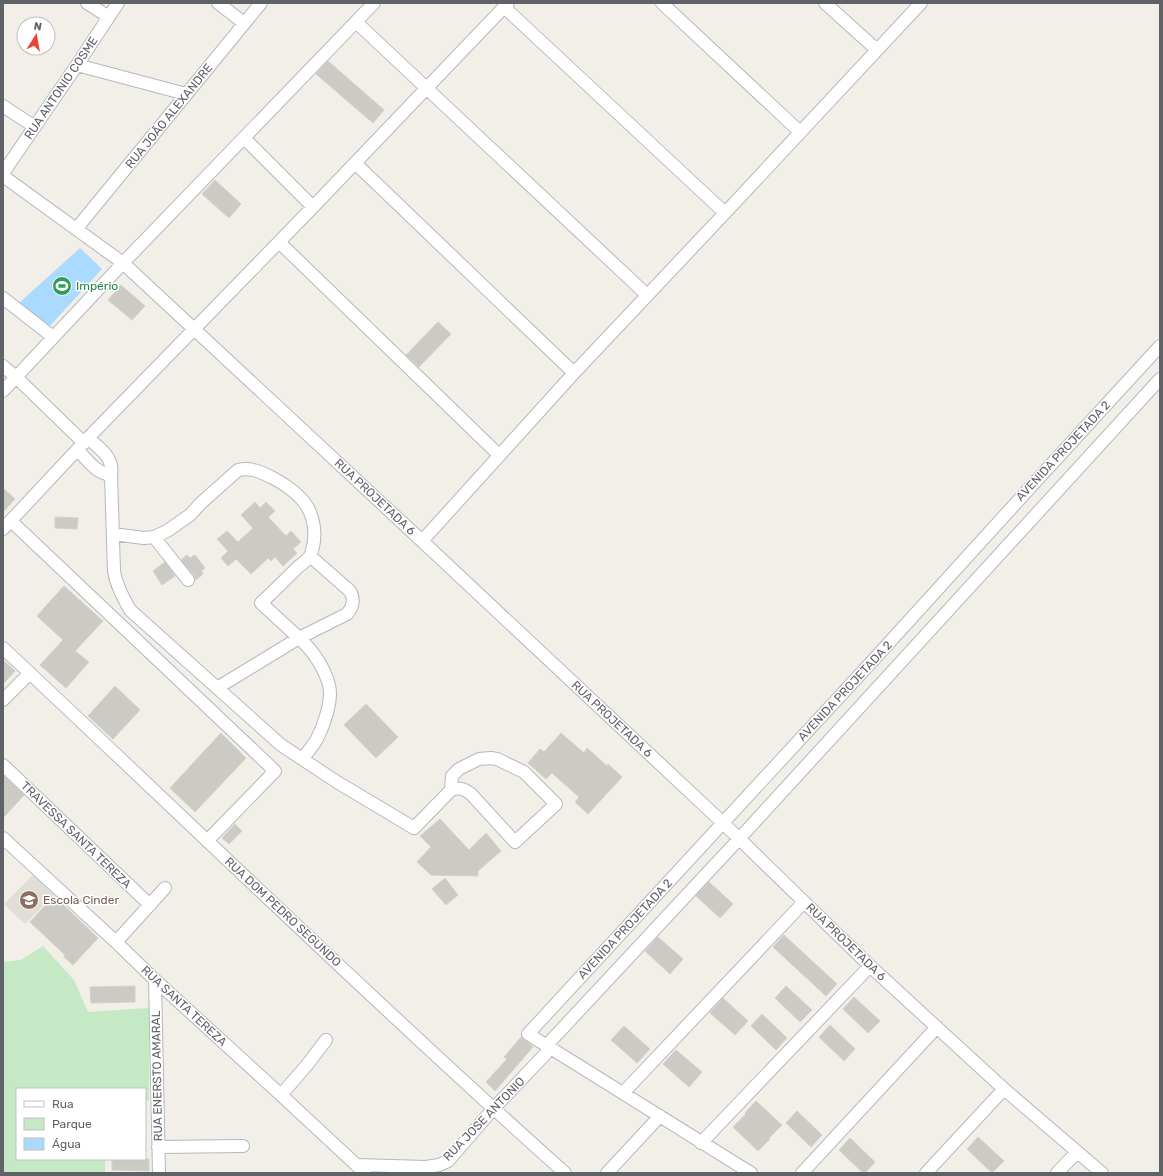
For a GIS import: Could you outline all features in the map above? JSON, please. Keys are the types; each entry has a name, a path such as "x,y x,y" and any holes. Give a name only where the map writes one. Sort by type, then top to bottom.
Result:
{"street":[{"path":"87,3 108,17"},
{"name":"RUA ANTONIO COSME","path":"3,173 118,3"},
{"path":"218,3 244,23"},
{"name":"RUA JOÃO ALEXANDRE","path":"76,228 261,3"},
{"path":"3,391 123,263 374,3"},
{"path":"662,3 800,132"},
{"path":"825,3 877,50"},
{"path":"422,541 574,373 921,3"},
{"path":"206,841 275,771 7,525 506,5 725,213"},
{"path":"356,22 647,295"},
{"path":"77,65 186,94"},
{"path":"3,106 35,127"},
{"path":"244,138 313,207"},
{"path":"355,163 574,373"},
{"name":"RUA PROJETADA 6","path":"3,176 123,263 723,823 870,966 1004,1089 1102,1173"},
{"path":"279,242 499,455"},
{"path":"3,298 53,337"},
{"name":"AVENIDA PROJETADA 2","path":"1160,346 877,656 528,1034 549,1047 1160,379"},
{"path":"3,366 84,444 110,460 112,468 113,559 116,582 130,610 281,745 337,782 414,828 451,790 456,789 464,789 471,794 515,842 556,804 524,772 497,759 491,758 479,758 459,769 452,776 451,790"},
{"path":"84,444 94,468 104,474 111,475"},
{"path":"113,534 144,538 154,537 167,531 184,520 238,470 250,469 262,472 287,487 304,501 311,514 314,529 313,544 310,556 261,603 308,647 320,664 329,685 330,702 323,724 317,739 302,759"},
{"path":"154,537 188,580"},
{"path":"217,688 299,638 346,614 350,610 353,603 353,597 350,591 310,556"},
{"name":"RUA DOM PEDRO SEGUNDO","path":"3,648 206,841 494,1109 565,1173"},
{"path":"3,700 30,673"},
{"name":"TRAVESSA SANTA TEREZA","path":"3,766 150,905"},
{"name":"RUA SANTA TEREZA","path":"6,846 116,942 155,980 361,1169"},
{"path":"116,942 165,888"},
{"path":"623,1093 804,902"},
{"path":"701,1143 870,966"},
{"name":"RUA ENERSTO AMARAL","path":"155,980 159,1173"},
{"path":"802,1173 937,1027"},
{"path":"281,1095 326,1040"},
{"path":"549,1047 751,1173"},
{"name":"RUA JOSE ANTONIO","path":"361,1169 426,1167 439,1165 448,1161 549,1047"},
{"path":"926,1173 1004,1089"},
{"path":"608,1173 660,1116"},
{"path":"158,1147 243,1146"},
{"path":"1057,1173 1077,1152"}],"shaded area":[{"name":"Escola Cinder","path":"33,875 54,895 25,924 4,904"}],"green space":[{"path":"43,946 74,980 88,1012 149,1008 149,1101 146,1100 146,1088 16,1088 16,1160 105,1160 105,1172 3,1173 3,962 21,960"}],"water":[{"name":"Império","path":"80,248 102,269 49,327 19,303"}],"building":[{"path":"328,61 384,110 373,123 316,74"},
{"path":"215,180 241,204 229,218 202,194"},
{"path":"121,285 145,306 132,320 108,300"},
{"path":"438,322 451,334 419,367 406,355"},
{"path":"3,488 15,499 3,512"},
{"path":"255,502 260,508 266,502 275,511 268,517 286,536 291,531 301,542 293,549 297,553 283,566 275,557 271,561 268,558 251,574 236,559 228,566 221,558 228,551 217,539 227,531 238,542 253,528 241,515"},
{"path":"55,517 78,518 77,529 55,528"},
{"path":"187,555 190,558 195,555 205,568 201,571 203,574 196,580 194,575 181,560"},
{"path":"165,562 175,576 162,585 153,571"},
{"path":"64,586 103,621 75,651 89,662 66,688 40,665 63,640 37,616"},
{"path":"3,660 15,671 3,684"},
{"path":"115,686 140,710 113,739 88,716"},
{"path":"366,704 398,737 376,758 344,725"},
{"path":"221,733 246,758 195,812 170,788"},
{"path":"561,733 584,753 587,748 622,777 588,814 575,802 579,797 552,773 546,779 528,763 540,749 544,752"},
{"path":"3,775 24,795 3,818"},
{"path":"440,819 469,850 486,833 501,851 478,871 478,876 431,875 417,862 431,847 420,836"},
{"path":"235,824 242,831 229,844 222,838"},
{"path":"445,878 458,895 446,905 432,889"},
{"path":"709,882 733,904 720,918 696,896"},
{"path":"54,896 98,938 73,965 64,957 65,955 30,922"},
{"path":"784,935 837,984 826,996 773,947"},
{"path":"658,937 683,959 670,974 645,951"},
{"path":"135,986 135,1002 91,1003 90,987"},
{"path":"786,986 812,1010 800,1022 775,998"},
{"path":"854,997 880,1021 868,1033 843,1009"},
{"path":"723,998 748,1021 735,1035 710,1013"},
{"path":"762,1014 787,1038 776,1050 751,1026"},
{"path":"830,1025 855,1049 844,1061 819,1037"},
{"path":"624,1026 650,1049 637,1063 611,1040"},
{"path":"521,1037 533,1047 495,1091 486,1082 507,1059 504,1057"},
{"path":"676,1050 702,1072 689,1087 663,1064"},
{"path":"756,1101 782,1125 758,1151 733,1127"},
{"path":"797,1111 822,1135 811,1147 786,1123"},
{"path":"978,1137 1004,1161 992,1173 967,1149"},
{"path":"850,1138 875,1162 865,1173 863,1173 839,1150"},
{"path":"149,1159 149,1171 112,1170 112,1160"}],"place":[{"name":"Império","path":"62,286"},
{"name":"Escola Cinder","path":"29,900"}]}
